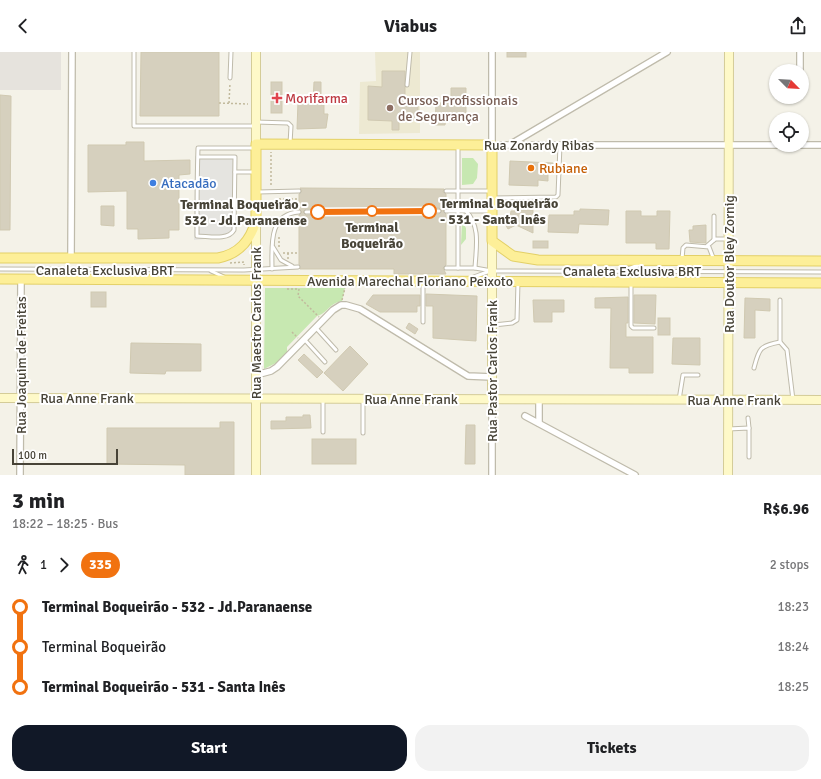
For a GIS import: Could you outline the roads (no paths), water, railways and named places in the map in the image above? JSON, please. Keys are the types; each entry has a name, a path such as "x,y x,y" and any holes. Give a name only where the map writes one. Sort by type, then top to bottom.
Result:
{"main road":[{"name":"Rua Maestro Carlos Frank","path":"256,52 256,475"},
{"name":"Rua Doutor Bley Zornig","path":"728,475 729,52"},
{"name":"Rua Zonardy Ribas","path":"256,146 271,144 492,144"},
{"name":"Rua Pastor Carlos Frank","path":"492,144 492,399"},
{"path":"0,258 224,257 237,251 246,243 256,221"},
{"name":"Avenida Marechal Floriano Peixoto","path":"492,241 513,256 530,260 821,261"},
{"name":"Avenida Marechal Floriano Peixoto","path":"0,279 821,283"},
{"name":"Rua Anne Frank","path":"0,398 821,400"}],"street":[{"path":"71,258 72,52"},
{"name":"Rua Pastor Carlos Frank","path":"492,52 492,144"},
{"path":"511,145 667,52"},
{"path":"800,52 800,64"},
{"name":"Rua Zonardy Ribas","path":"492,144 821,145"},
{"name":"Rua Joaquim de Freitas","path":"20,475 21,280"},
{"path":"256,375 272,371 278,367 333,310 341,305 352,307 368,314 468,376 492,377"},
{"name":"Rua Pastor Carlos Frank","path":"492,399 492,475"},
{"path":"539,399 539,424"},
{"path":"525,416 635,475"}],"lane":[{"path":"134,52 134,126 288,122 291,126 290,144"},
{"path":"230,78 231,52"},
{"path":"408,85 410,52"},
{"path":"446,268 458,268 458,144"},
{"path":"446,191 492,195 556,197 558,195 560,145"},
{"path":"198,157 235,157 234,230 232,234 226,236 197,236 198,148 256,146"},
{"path":"235,172 256,172"},
{"path":"256,192 300,191"},
{"path":"306,212 374,211"},
{"path":"381,212 439,211"},
{"path":"446,211 492,211"},
{"path":"466,211 474,221 476,230 476,268"},
{"path":"272,269 273,233 279,221 288,214 299,212"},
{"path":"714,216 714,240"},
{"path":"256,221 279,221"},
{"path":"682,261 684,246 707,246 714,240 729,239"},
{"name":"Canaleta Exclusiva BRT","path":"0,269 256,270 298,267 288,265 281,260 275,253 272,243"},
{"path":"707,246 711,249 714,261"},
{"path":"622,271 649,260"},
{"name":"Canaleta Exclusiva BRT","path":"458,268 476,268 492,271 821,272"},
{"name":"Canaleta Exclusiva BRT","path":"209,270 231,280"},
{"name":"Canaleta Exclusiva BRT","path":"460,281 492,271"},
{"path":"572,271 604,282"},
{"path":"423,281 423,322"},
{"path":"492,325 512,323 517,320 518,282"},
{"path":"630,282 631,326 633,328 654,328"},
{"path":"780,300 780,342 787,350 794,400"},
{"path":"316,328 336,350"},
{"path":"304,339 326,362"},
{"path":"754,368 759,350 765,345 780,342"},
{"path":"680,400 683,375 698,375"},
{"path":"322,432 323,399"},
{"path":"363,399 363,433"},
{"path":"748,418 749,457"},
{"path":"728,429 749,428"}],"place":[{"name":"Morifarma","path":"277,98"},
{"name":"Cursos Profissionais de Segurança","path":"390,108"},
{"name":"Rubiane","path":"531,168"},
{"name":"Atacadão","path":"153,183"},
{"name":"Terminal Boqueirão","path":"372,211"},
{"name":"Terminal Boqueirão - 531 - Santa Inês","path":"429,211"},
{"name":"Terminal Boqueirão - 532 - Jd.Paranaense","path":"318,212"}]}
